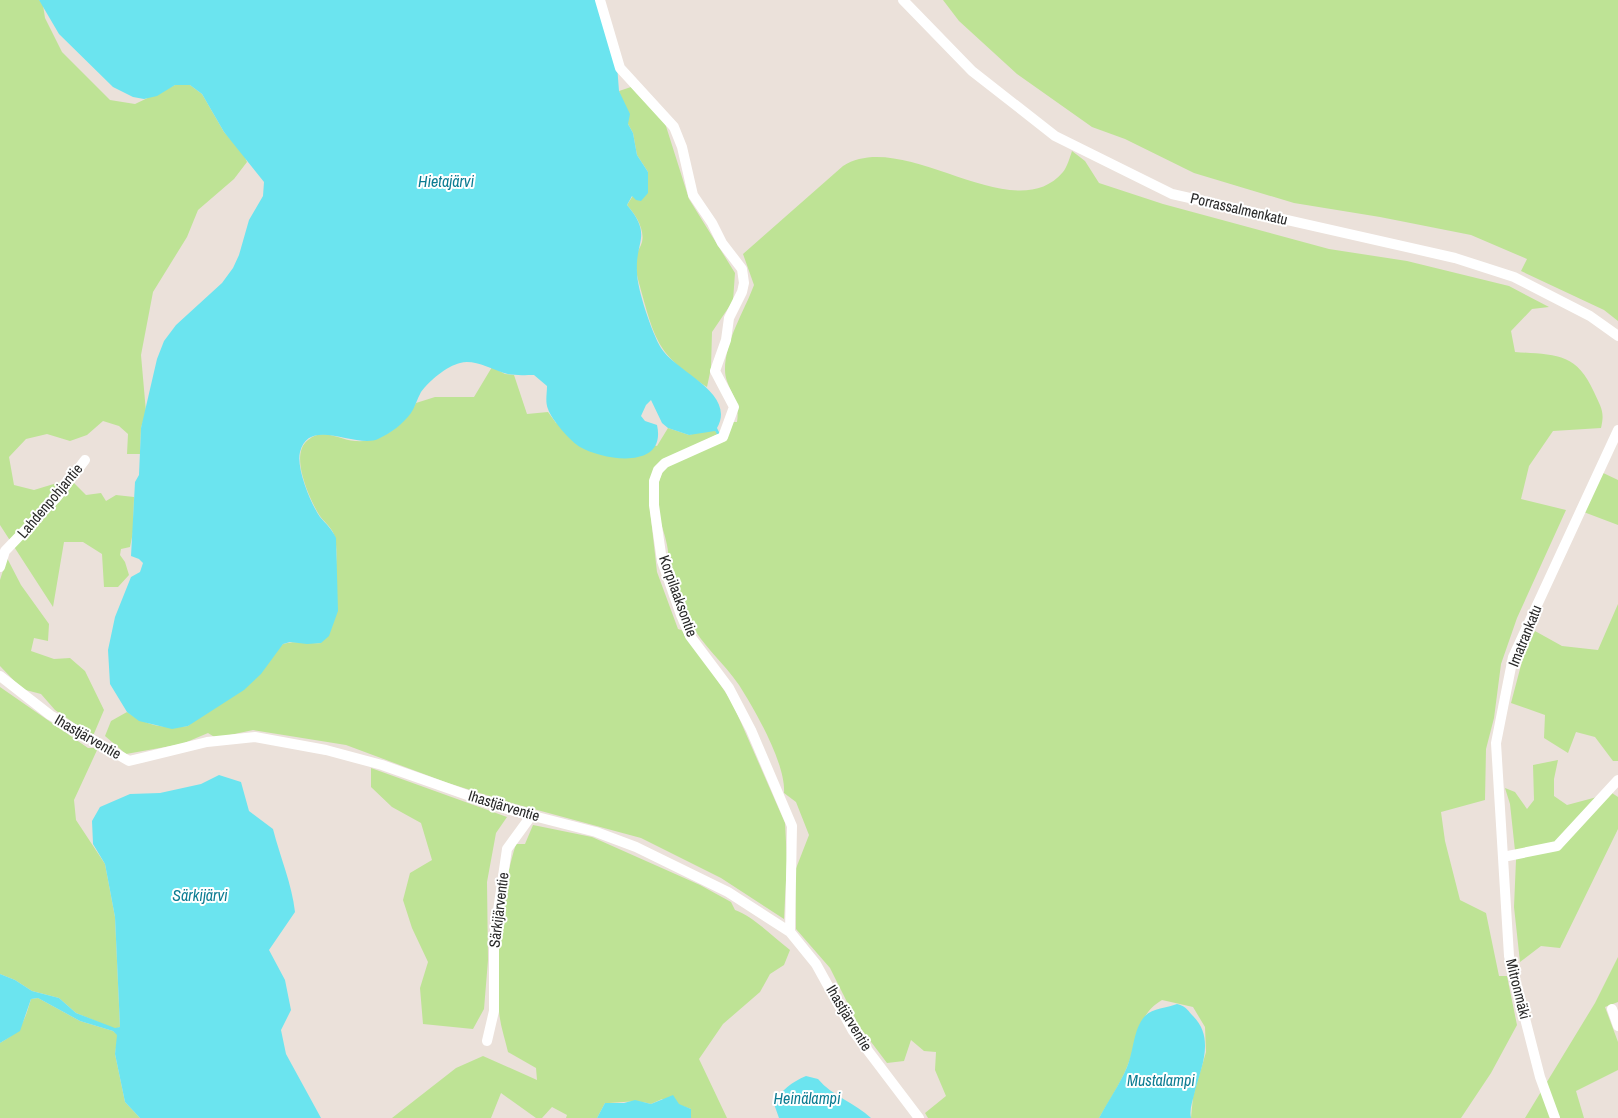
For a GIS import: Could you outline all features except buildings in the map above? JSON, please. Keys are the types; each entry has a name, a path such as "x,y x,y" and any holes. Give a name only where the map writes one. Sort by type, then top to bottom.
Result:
{"street":[{"name":"Korpilaaksontie","path":"600,0 620,68 674,127 682,147 693,195 712,223 722,243 742,269 744,283 742,292 729,318 726,340 715,371 734,407 723,437 665,463 658,470 653,493 662,561 690,636 729,688 751,730 792,826 790,932"},
{"name":"Porrassalmenkatu","path":"903,0 972,71 1055,136 1172,194 1455,258 1514,277 1590,316 1618,336"},
{"name":"Imatrankatu","path":"1503,857 1496,743 1513,657 1618,430"},
{"name":"Lahdenpohjantie","path":"0,567 5,551 45,512 85,460"},
{"name":"Ihastjärventie","path":"0,676 50,715 129,761 207,742 254,737 326,750 382,765 510,810 596,832 636,847 728,892 790,932 816,964 853,1031 919,1118"},
{"path":"1503,857 1557,846 1618,780"},
{"name":"Särkijärventie","path":"487,1042 494,1011 494,938 507,849 531,816"},
{"name":"Mitronmäki","path":"1503,857 1509,956 1540,1077 1555,1118"},
{"path":"1612,1009 1618,1026"}],"green space":[{"path":"0,0 39,0 43,5 45,18 62,52 110,100 135,104 175,85 190,85 202,94 224,132 243,153 247,162 234,179 198,210 187,237 153,292 141,355 146,412 141,428 140,454 127,454 128,434 119,426 103,421 87,435 70,441 47,434 26,439 9,457 14,485 34,490 70,479 86,495 101,493 106,501 116,495 134,497 133,532 130,547 121,549 120,555 125,562 129,575 118,587 104,587 102,554 83,542 64,542 53,607 0,525"},
{"path":"943,0 1618,0 1618,321 1604,310 1521,271 1527,259 1471,235 1380,217 1294,203 1194,173 1125,139 1092,127 1017,74 959,21"},
{"path":"631,87 665,123 689,199 735,273 733,301 712,332 711,368 707,387 680,367 663,349 652,326 638,280 636,261 643,237 636,217 627,205 648,172 637,155 633,133 628,124 619,91"},
{"path":"1072,151 1085,161 1099,183 1163,204 1329,249 1407,261 1509,286 1549,307 1532,309 1511,331 1515,352 1553,355 1572,363 1580,369 1587,379 1600,406 1603,417 1601,428 1553,431 1529,466 1521,499 1566,510 1517,618 1501,664 1494,718 1486,749 1485,800 1441,812 1445,841 1460,900 1486,913 1499,976 1507,976 1517,1025 1491,1073 1461,1118 1191,1118 1193,1097 1206,1052 1205,1027 1193,1007 1162,1000 1153,1006 1142,1021 1131,1058 1099,1118 928,1118 925,1113 946,1096 935,1070 936,1052 924,1051 911,1040 904,1061 887,1063 859,1026 830,968 796,929 795,871 809,835 796,802 784,793 780,767 775,753 753,708 739,685 695,630 684,608 668,565 668,549 661,523 658,487 662,475 669,465 679,457 725,441 733,422 737,422 737,406 727,382 725,370 728,348 754,285 743,254 843,166 868,157 896,159 926,166 988,186 1016,190 1042,187 1063,172"},
{"path":"492,367 505,374 514,375 527,414 548,412 556,423 657,446 668,428 689,435 702,431 715,431 718,434 662,461 649,501 657,572 678,629 684,631 732,702 785,823 787,861 784,919 721,878 641,838 515,804 448,783 346,745 253,730 216,738 208,733 182,744 126,754 105,736 111,721 127,712 148,723 164,727 188,726 283,644 292,642 321,643 335,576 335,538 318,513 302,476 300,455 303,446 314,436 325,434 355,441 365,441 383,436 405,419 416,403 435,397 474,397"},
{"path":"1599,471 1618,480 1618,525 1581,511"},
{"path":"7,558 21,585 49,624 48,641 34,638 31,651 54,659 70,658 85,671 104,710 93,736 55,710 41,694 22,689 0,666 0,580"},
{"path":"1618,604 1618,761 1613,761 1595,737 1576,732 1568,753 1544,738 1545,715 1511,703 1525,650 1535,631 1562,646 1598,650"},
{"path":"0,687 88,748 98,748 74,800 76,820 105,864 115,917 120,1027 115,1029 76,1013 59,998 32,991 15,980 0,974"},
{"path":"1558,760 1554,779 1554,796 1567,805 1612,793 1618,797 1618,829 1560,948 1541,946 1520,962 1514,907 1516,860 1510,804 1505,788 1515,792 1527,809 1534,800 1533,765"},
{"path":"371,768 507,817 496,833 487,882 488,960 484,1009 473,1029 423,1024 420,988 428,962 412,928 403,900 410,873 432,860 421,823 392,807 371,787"},
{"path":"533,825 592,837 700,885 731,902 735,910 756,922 790,950 784,965 770,974 760,992 723,1024 699,1059 727,1118 691,1118 691,1109 662,1099 651,1104 633,1101 605,1103 597,1118 566,1118 567,1115 552,1107 542,1118 536,1118 501,1093 491,1118 392,1118 456,1068 483,1056 537,1080 536,1068 508,1052 500,1021 498,991 498,948 506,884 516,844 525,844"},
{"path":"1618,957 1618,1002 1605,1007 1618,1042 1618,1070 1576,1091 1584,1118 1525,1118 1595,1003"},
{"path":"38,998 80,1021 113,1031 118,1035 115,1054 125,1102 140,1118 0,1118 0,1043 18,1030 24,1020 31,999"}],"water":[{"name":"Hietajärvi","path":"39,0 598,0 617,65 619,91 630,114 628,124 633,133 637,155 648,172 648,193 641,201 636,200 632,196 627,205 635,215 641,231 637,272 642,300 653,332 661,348 679,366 702,384 719,404 721,415 717,428 720,434 714,437 717,434 715,431 689,435 668,428 662,423 651,400 646,405 641,416 645,421 657,425 658,439 653,449 644,455 632,458 604,456 580,447 562,430 547,406 547,386 534,375 507,374 471,362 460,363 450,367 424,388 408,417 388,434 369,441 323,435 313,436 305,442 300,452 300,467 309,495 320,517 336,538 338,611 329,636 321,643 290,642 283,644 261,674 244,690 188,726 172,729 139,721 127,712 110,684 108,650 115,617 131,577 140,572 143,563 131,556 135,482 139,475 141,428 157,359 164,341 176,325 222,283 233,268 239,255 249,220 263,196 264,182 224,132 202,94 190,85 175,85 157,96 144,99 133,97 113,87 59,34"},
{"name":"Särkijärvi","path":"219,775 241,782 249,811 273,829 286,871 295,912 269,950 285,980 291,1010 281,1030 286,1054 321,1118 140,1118 125,1102 115,1054 117,1035 113,1031 80,1021 38,998 31,999 20,1031 0,1043 0,974 15,980 32,991 59,998 76,1013 115,1028 120,1027 115,917 105,864 93,844 92,821 100,807 130,794 160,793 201,784"},
{"name":"Mustalampi","path":"1177,1004 1186,1008 1199,1024 1205,1042 1205,1052 1191,1108 1191,1118 1099,1118 1127,1067 1141,1021 1152,1011"},
{"name":"Heinälampi","path":"806,1076 818,1079 830,1090 871,1118 779,1118 774,1104 777,1099 787,1087"},
{"path":"673,1095 679,1104 691,1109 691,1118 597,1118 605,1103 624,1103 635,1100 651,1104"}]}
